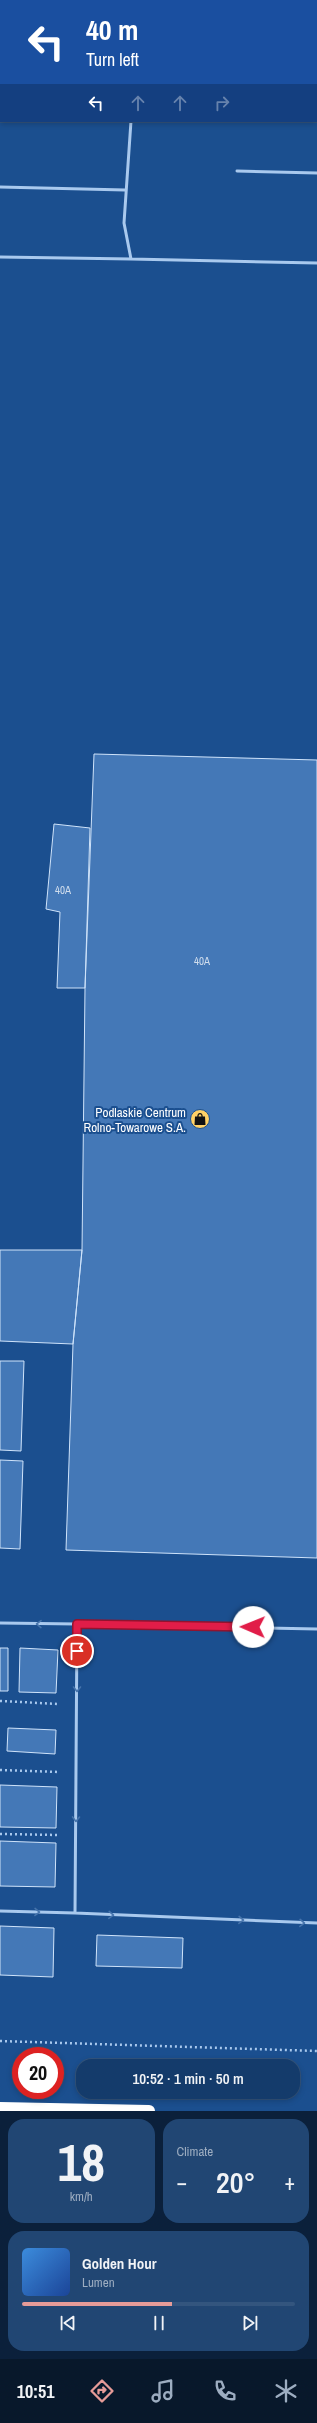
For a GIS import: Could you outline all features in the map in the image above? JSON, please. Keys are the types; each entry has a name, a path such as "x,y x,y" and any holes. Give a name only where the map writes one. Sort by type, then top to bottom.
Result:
{"highway":[{"path":"0,2108 149,2111"}],"lane":[{"path":"130,259 124,223 125,190 131,122"},
{"path":"237,171 317,173"},
{"path":"0,187 125,190"},
{"path":"0,257 317,263"},
{"path":"0,1623 317,1629"},
{"path":"75,1913 77,1624"},
{"path":"0,1912 75,1913 317,1923"}],"path":[{"path":"0,1701 77,1704"},
{"path":"0,1770 76,1772"},
{"path":"0,1834 76,1836"},
{"path":"0,2041 317,2051"}],"building":[{"name":"Podlaskie Centrum Rolno-Towarowe S.A.","path":"94,754 317,760 317,1558 66,1550 73,1344 82,1250 85,988"},
{"path":"54,824 90,828 85,988 57,988 60,912 46,909"},
{"path":"0,1250 82,1250 73,1344 0,1341"},
{"path":"0,1361 24,1361 21,1451 0,1450"},
{"path":"0,1460 23,1461 20,1549 0,1548"},
{"path":"0,1648 8,1648 8,1691 0,1691"},
{"path":"20,1648 58,1650 56,1693 19,1692"},
{"path":"8,1728 56,1730 55,1754 7,1751"},
{"path":"0,1785 57,1787 56,1828 0,1827"},
{"path":"0,1841 56,1843 55,1887 0,1886"},
{"path":"0,1926 54,1928 53,1977 0,1975"},
{"path":"97,1935 183,1938 182,1968 96,1966"}],"place":[{"name":"Podlaskie Centrum Rolno-Towarowe S.A.","path":"200,1119"}],"route":[{"path":"77,1651 77,1624 253,1627"}]}
